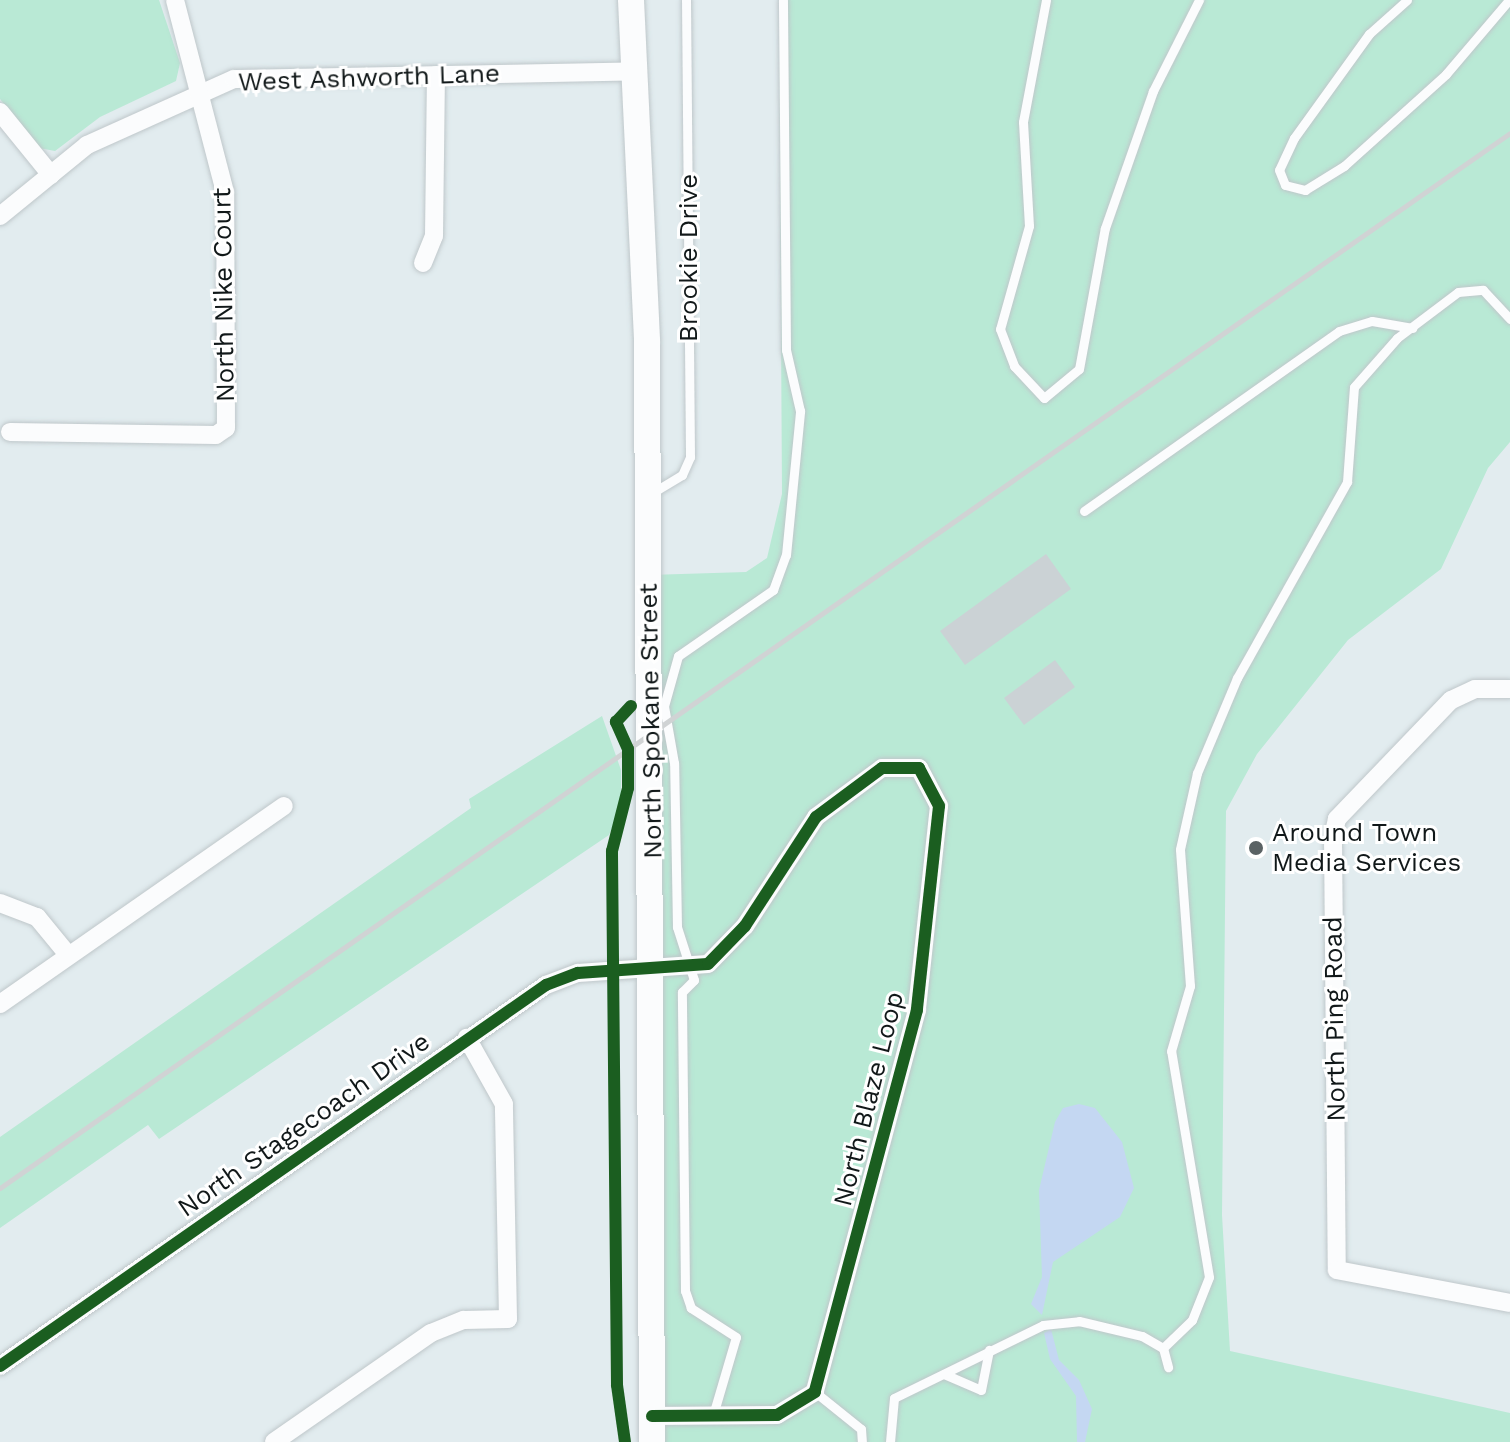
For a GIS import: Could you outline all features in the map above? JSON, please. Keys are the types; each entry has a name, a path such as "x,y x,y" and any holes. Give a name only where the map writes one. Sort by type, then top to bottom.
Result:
{"street":[{"path":"175,0 202,91"},
{"name":"North Spokane Street","path":"631,0 649,494 652,1429"},
{"name":"West Ashworth Lane","path":"0,216 87,145 234,79 633,71"},
{"path":"423,263 434,236 436,75"},
{"name":"North Nike Court","path":"10,432 216,435 226,428 225,192 202,91"},
{"path":"0,112 51,175"},
{"name":"North Ping Road","path":"1510,689 1475,689 1451,700 1337,819 1333,837 1337,1270 1510,1303"},
{"name":"North Blaze Loop","path":"691,969 708,964 745,926 816,817 882,768 908,765 927,775 939,806 917,1010 815,1392"},
{"path":"0,1004 284,806"},
{"path":"0,903 37,917 69,956"},
{"path":"652,969 691,969"},
{"name":"North Stagecoach Drive","path":"0,1366 467,1038 578,973 652,969"},
{"path":"274,1442 431,1333 464,1320 508,1319 504,1104 467,1038"},
{"path":"652,1429 713,1415 792,1412 815,1392"}],"lane":[{"name":"Brookie Drive","path":"649,494 676,480 690,457 686,0"},
{"path":"713,1415 736,1337 686,1299 682,992 694,980 677,927 665,692 682,652 773,590 783,572 800,411 786,350 783,0"},
{"path":"1046,0 1023,122 1029,226 1000,329 1014,366 1044,398 1079,369 1105,228 1153,91 1199,0"},
{"path":"1407,0 1369,34 1294,138 1279,170 1285,185 1305,190 1344,166 1446,74 1509,0"},
{"path":"1163,1348 1192,1320 1209,1277 1190,1182 1184,1099 1171,1058 1190,986 1184,816 1237,678 1347,482 1354,387 1412,328 1469,288 1486,292 1510,319"},
{"path":"1084,511 1339,331 1372,321 1412,328"},
{"path":"890,1442 894,1398 1029,1330 1070,1321 1142,1336 1163,1348 1168,1367"},
{"path":"944,1374 981,1390 989,1350"},
{"path":"815,1392 861,1429 862,1442"}],"green space":[{"path":"0,0 159,0 180,63 176,81 100,117 55,151 39,148 0,99"},
{"path":"779,0 1510,0 1510,442 1488,468 1441,569 1348,640 1257,754 1226,811 1222,1215 1230,1351 1510,1413 1510,1442 652,1442 649,575 746,572 767,558 782,494"},
{"path":"602,716 621,770 621,805 609,835 159,1139 148,1125 0,1228 0,1137 471,808 469,799"}],"water":[{"path":"1079,1104 1095,1108 1122,1142 1134,1188 1120,1217 1053,1262 1042,1315 1031,1304 1042,1277 1039,1190 1055,1122 1063,1108"},
{"path":"1051,1329 1059,1360 1079,1380 1092,1409 1085,1442 1077,1442 1076,1396 1050,1359 1044,1333"}],"building":[{"path":"1046,554 1071,589 965,665 940,631"},
{"path":"1055,660 1075,687 1024,725 1004,698"}],"railway":[{"path":"0,1188 1510,133"}],"cycle path":[{"path":"625,1442 617,1385 612,851 628,788 628,749 616,722 631,706"},
{"path":"0,1366 546,985 578,973 708,964 745,926 816,817 882,768 919,768 939,806 917,1010 815,1392 777,1415 652,1416"}],"place":[{"name":"Around Town Media Services","path":"1256,848"}]}
